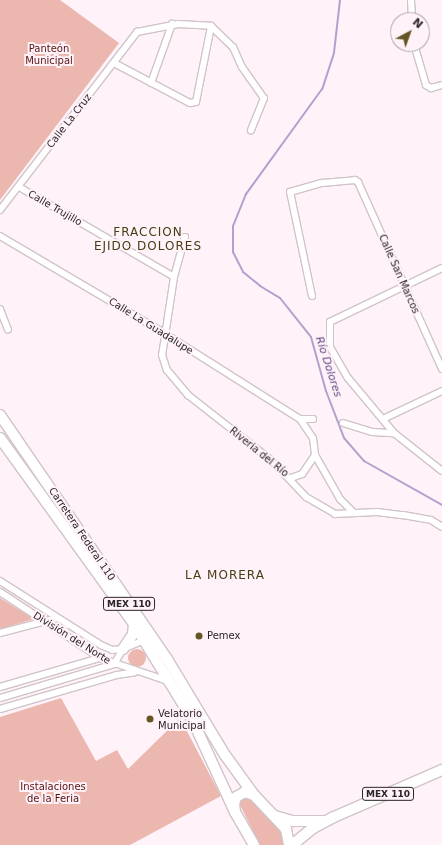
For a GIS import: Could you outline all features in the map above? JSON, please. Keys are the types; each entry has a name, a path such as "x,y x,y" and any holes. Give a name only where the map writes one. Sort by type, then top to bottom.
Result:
{"main road":[{"name":"Carretera Federal 110","path":"0,415 202,714 225,755 254,795"},
{"name":"Carretera Federal 110","path":"0,438 134,624 192,719 235,812"},
{"path":"123,649 133,634 134,624"},
{"path":"144,640 153,644 192,705 202,714"},
{"name":"MEX 110","path":"254,795 286,829 290,845 313,828 334,817 442,772"},
{"path":"235,812 234,804 236,797 245,792 254,795"},
{"name":"MEX 110","path":"235,812 254,845"},
{"name":"MEX 110","path":"273,816 293,821 312,822 334,817"}],"street":[{"path":"411,0 412,12"},
{"path":"152,83 172,24 211,26 233,47 242,66 264,98 251,130"},
{"name":"Calle La Cruz","path":"0,210 137,32 172,24"},
{"path":"114,63 190,103 196,102 211,26"},
{"path":"416,52 426,85 430,88 442,85"},
{"name":"Calle San Marcos","path":"312,296 290,192 322,183 355,180 358,182 442,369"},
{"name":"Calle Trujillo","path":"19,187 174,277"},
{"name":"Calle La Guadalupe","path":"0,236 164,334 300,419"},
{"name":"Riveria del Río","path":"185,237 174,277 162,354 167,370 188,395 291,478 306,497 335,514 354,513 403,515 431,520 442,527"},
{"path":"442,268 404,284 330,322 330,347 348,378 394,433 442,471"},
{"path":"0,309 8,330"},
{"path":"383,419 442,391"},
{"path":"300,419 313,419"},
{"path":"300,419 313,438 315,455 340,499 354,513"},
{"path":"343,423 372,432 394,433"},
{"path":"291,478 302,474 315,455"},
{"name":"División del Norte","path":"0,581 101,646 112,650 123,649 144,640"},
{"name":"División del Norte","path":"0,592 100,658 170,682"},
{"path":"0,633 47,622 57,618"},
{"path":"0,698 114,664 123,649"},
{"path":"0,687 100,658"},
{"path":"0,709 117,675 138,672"}],"green space":[{"name":"Panteón Municipal","path":"0,0 60,0 119,43 0,200"},
{"path":"0,598 34,619 0,629"},
{"path":"137,649 143,652 146,658 143,664 137,667 131,664 128,658 131,652"},
{"name":"Instalaciones de la Feria","path":"61,698 96,761 117,750 128,769 180,718 221,796 130,845 0,845 0,717"},
{"path":"248,793 283,829 287,845 260,845 239,801"}],"waterway":[{"name":"Río Dolores","path":"340,0 334,53 322,89 246,194 233,226 233,252 243,272 260,286 280,298 311,337 326,391 344,438 364,461 442,505"}],"place":[{"name":"Pemex","path":"199,636"},
{"name":"Velatorio Municipal","path":"150,719"}],"district":[{"name":"FRACCION EJIDO DOLORES","path":"148,240"},
{"name":"LA MORERA","path":"225,576"}]}
